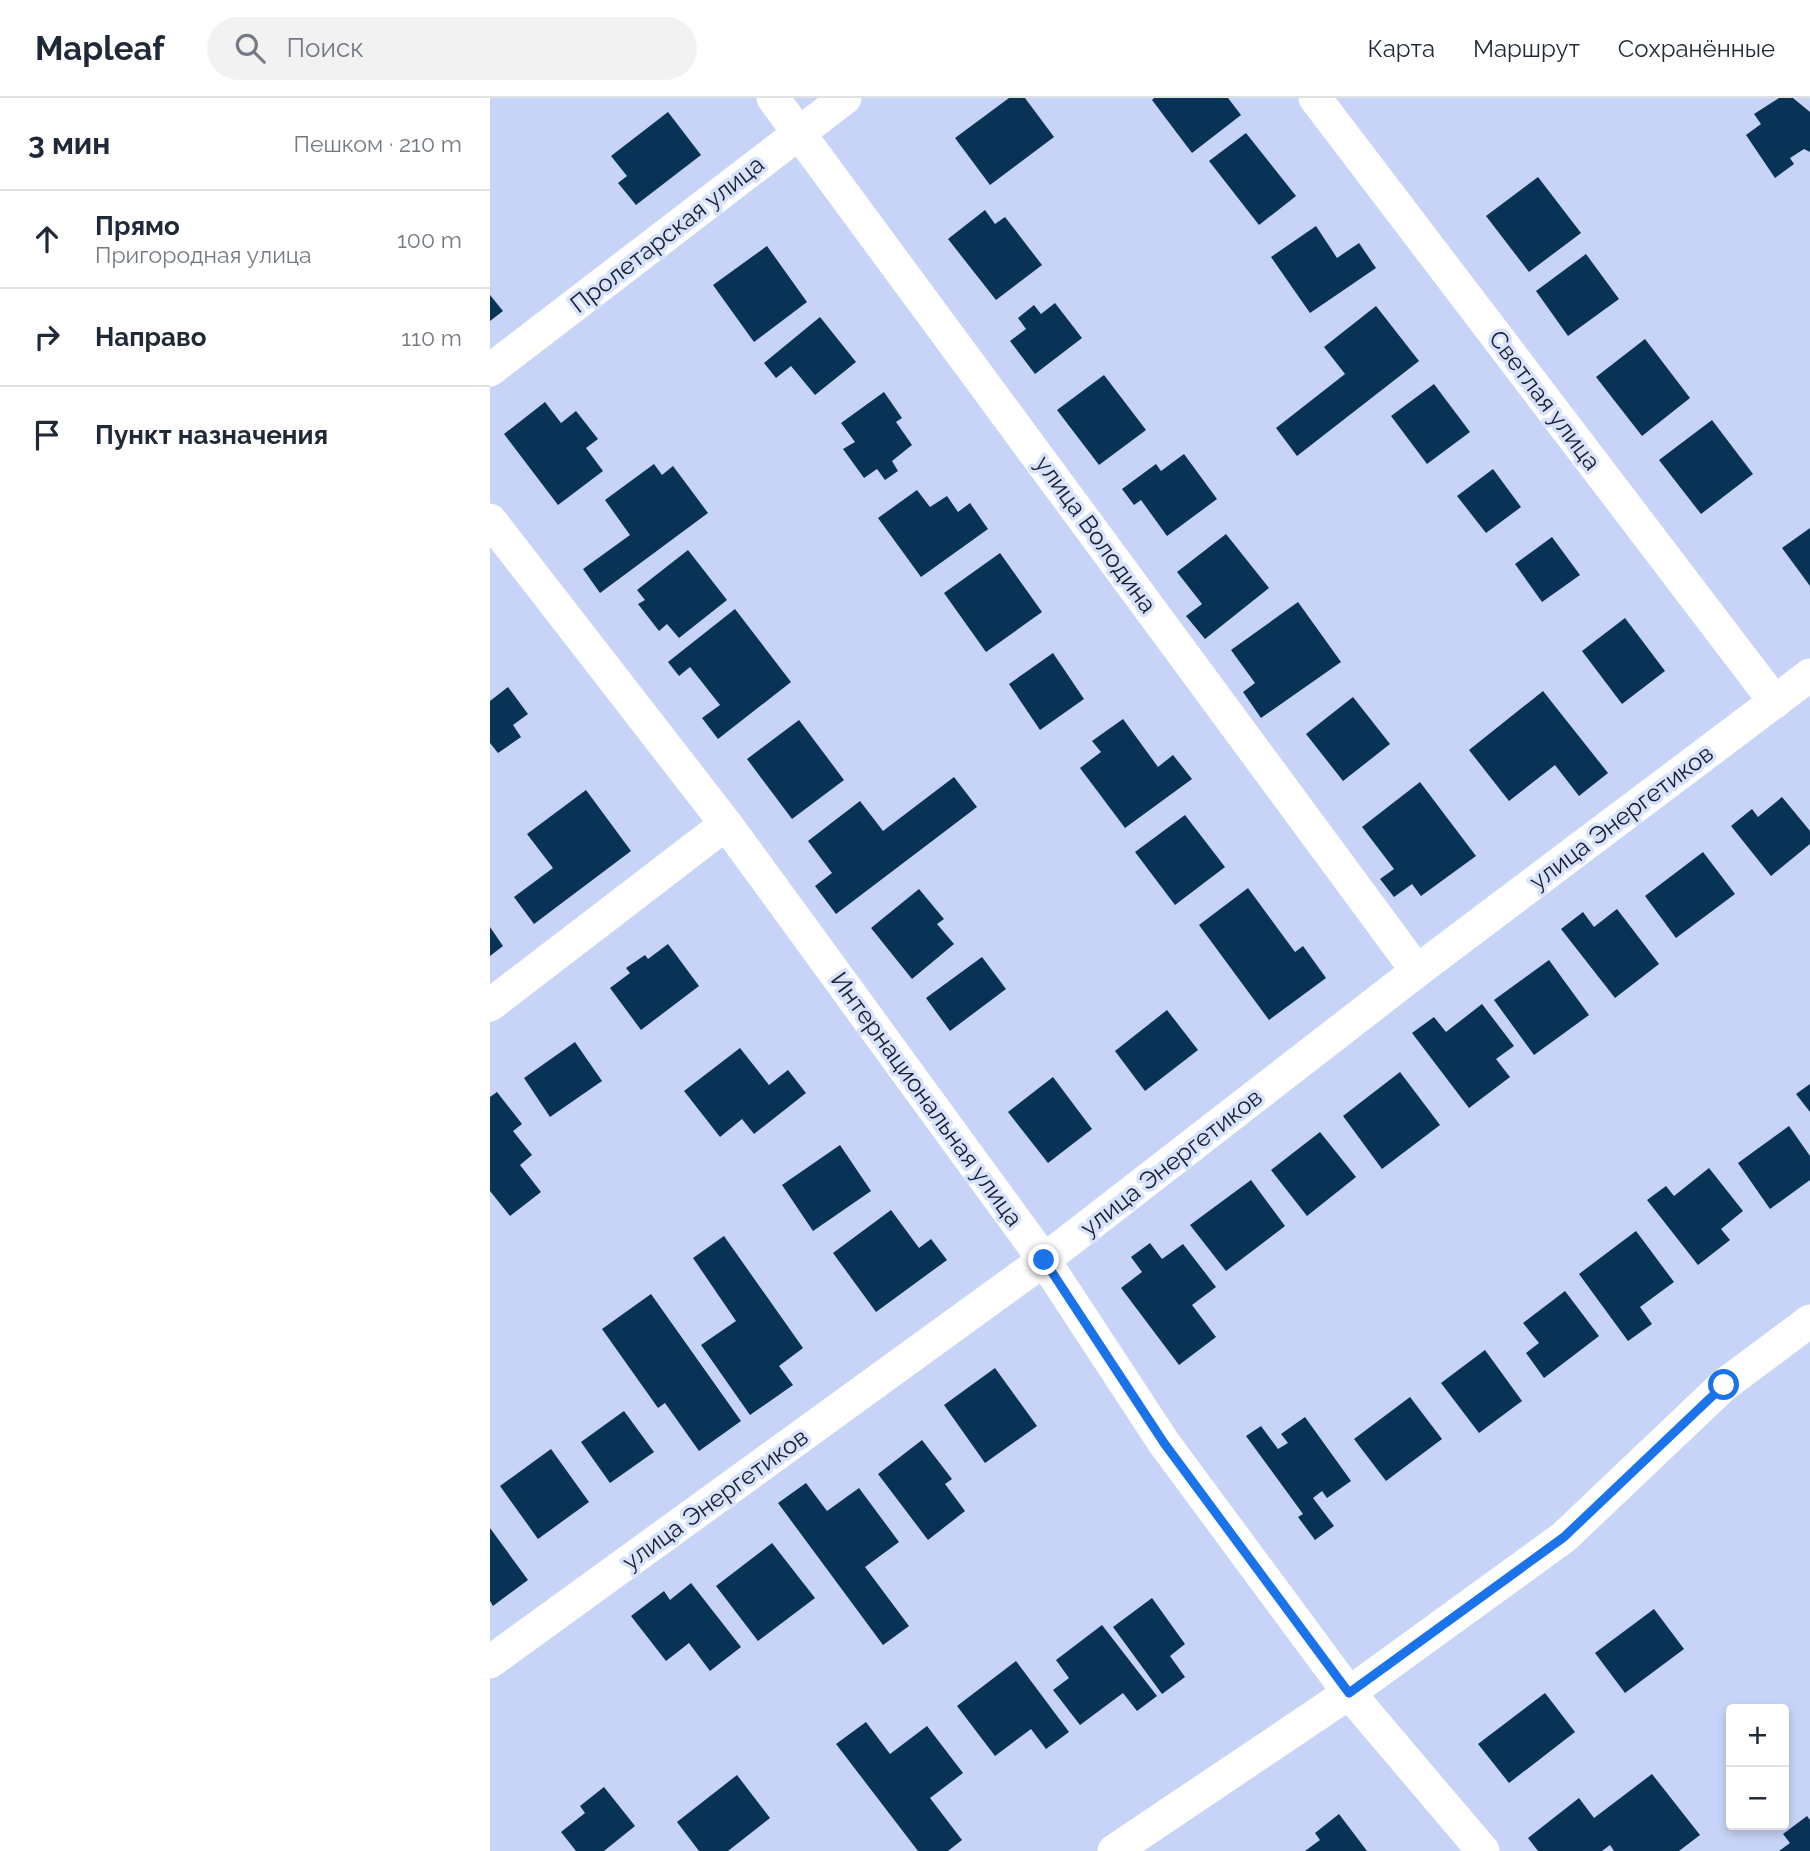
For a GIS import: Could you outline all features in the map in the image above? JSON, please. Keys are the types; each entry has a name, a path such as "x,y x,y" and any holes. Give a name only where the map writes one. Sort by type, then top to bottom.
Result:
{"street":[{"name":"улица Володина","path":"773,98 1417,971"},
{"name":"Пролетарская улица","path":"490,370 845,98"},
{"name":"Светлая улица","path":"1315,98 1775,702"},
{"name":"Интернациональная улица","path":"490,520 726,824 1044,1260 1164,1443 1349,1693 1483,1851"},
{"name":"улица Энергетиков","path":"490,1662 1044,1260 1417,971 1810,675"},
{"path":"490,1005 726,824"},
{"path":"1114,1851 1349,1693 1564,1537 1724,1385 1810,1321"}],"building":[{"path":"1009,98 1025,98 1054,137 990,185 955,138"},
{"path":"1228,98 1241,115 1192,153 1152,100"},
{"path":"1779,98 1793,98 1810,112 1810,152 1804,149 1790,158 1794,164 1775,178 1746,135 1761,124 1754,114"},
{"path":"668,112 701,155 636,205 618,183 627,176 611,156"},
{"path":"1246,133 1296,196 1259,225 1209,161"},
{"path":"1538,177 1581,233 1529,272 1486,216"},
{"path":"985,210 995,224 1005,217 1042,265 996,300 948,239"},
{"path":"1316,226 1337,258 1359,243 1376,268 1310,313 1271,257"},
{"path":"767,246 807,302 754,342 713,285"},
{"path":"1586,254 1619,299 1568,336 1536,291"},
{"path":"490,295 503,311 490,321"},
{"path":"1055,303 1082,338 1035,374 1010,341 1026,329 1018,318 1034,305 1041,314"},
{"path":"1376,306 1419,361 1297,456 1276,428 1345,374 1324,347"},
{"path":"820,317 856,362 815,395 791,366 776,378 764,363"},
{"path":"1645,339 1690,398 1642,436 1596,377"},
{"path":"1104,375 1146,430 1099,465 1057,410"},
{"path":"1434,384 1470,432 1427,464 1391,416"},
{"path":"884,392 902,418 896,422 912,445 892,461 898,471 885,480 877,469 864,478 843,449 855,442 841,423"},
{"path":"545,402 561,423 576,411 598,439 586,448 603,471 558,505 504,434"},
{"path":"1712,420 1753,474 1701,514 1659,460"},
{"path":"1184,454 1217,499 1167,536 1141,500 1134,505 1122,489 1156,464 1161,471"},
{"path":"654,464 662,475 673,466 708,513 600,593 583,569 630,535 605,500"},
{"path":"1493,469 1521,507 1486,533 1457,496"},
{"path":"917,490 930,507 947,496 958,512 970,503 988,529 921,577 878,518"},
{"path":"1810,528 1810,586 1782,548"},
{"path":"1226,534 1269,588 1205,639 1186,616 1202,604 1177,572"},
{"path":"1552,537 1580,575 1542,602 1515,564"},
{"path":"688,550 727,600 679,638 667,624 659,631 638,604 645,600 637,590"},
{"path":"1000,553 1042,612 986,652 944,593"},
{"path":"1298,602 1341,662 1261,718 1243,692 1255,683 1231,650"},
{"path":"735,609 791,682 718,739 702,718 720,705 690,667 679,676 668,662"},
{"path":"1625,618 1665,671 1622,704 1582,651"},
{"path":"1053,653 1084,699 1040,730 1009,684"},
{"path":"508,687 528,714 513,725 521,737 498,753 490,743 490,701"},
{"path":"1543,691 1608,773 1579,796 1555,765 1509,801 1469,750"},
{"path":"1353,697 1390,744 1343,781 1306,734"},
{"path":"1123,719 1158,767 1173,755 1192,779 1125,828 1080,768 1101,752 1092,741"},
{"path":"799,720 844,780 792,819 747,759"},
{"path":"954,777 977,807 836,914 815,886 832,873 808,841 860,801 883,831"},
{"path":"1420,782 1476,856 1421,896 1412,884 1394,897 1380,879 1394,869 1362,827"},
{"path":"586,790 631,851 534,924 514,897 553,868 527,834"},
{"path":"1782,797 1810,831 1810,844 1771,876 1731,826 1752,809 1758,817"},
{"path":"1185,815 1225,867 1175,905 1135,852"},
{"path":"1703,852 1735,894 1676,938 1645,896"},
{"path":"1248,888 1295,952 1303,946 1326,978 1269,1020 1199,925"},
{"path":"919,889 944,919 937,924 954,944 912,979 871,928"},
{"path":"1617,909 1659,964 1615,998 1561,929 1583,912 1594,927"},
{"path":"490,927 503,946 490,956"},
{"path":"668,944 699,986 641,1030 610,988 630,973 626,968 645,955 648,959"},
{"path":"982,957 1006,989 950,1031 926,998"},
{"path":"1549,960 1589,1015 1534,1055 1494,1000"},
{"path":"1482,1004 1514,1046 1496,1059 1510,1077 1469,1108 1412,1033 1434,1017 1446,1032"},
{"path":"1167,1010 1198,1050 1145,1091 1115,1051"},
{"path":"575,1042 602,1081 550,1117 524,1078"},
{"path":"740,1048 769,1085 788,1070 806,1093 754,1134 742,1119 720,1137 684,1091"},
{"path":"1400,1072 1440,1125 1382,1169 1343,1116"},
{"path":"1053,1077 1092,1129 1048,1163 1008,1112"},
{"path":"1810,1084 1810,1112 1796,1094"},
{"path":"497,1092 522,1124 513,1131 532,1155 520,1165 541,1192 510,1216 490,1191 490,1097"},
{"path":"1789,1126 1810,1156 1810,1180 1770,1209 1738,1163"},
{"path":"1320,1132 1356,1177 1307,1216 1271,1170"},
{"path":"840,1145 871,1191 813,1231 782,1185"},
{"path":"1709,1168 1743,1211 1721,1229 1730,1240 1698,1265 1647,1200 1666,1186 1674,1196"},
{"path":"1251,1180 1285,1226 1226,1271 1190,1225"},
{"path":"891,1210 919,1248 931,1239 947,1260 876,1312 833,1253"},
{"path":"1636,1231 1674,1282 1640,1307 1652,1324 1628,1341 1579,1274"},
{"path":"724,1236 803,1348 779,1366 793,1385 750,1415 701,1345 736,1321 693,1258"},
{"path":"1150,1243 1162,1259 1183,1244 1216,1287 1192,1305 1216,1337 1179,1365 1121,1288 1142,1272 1131,1257"},
{"path":"1565,1291 1599,1336 1544,1378 1526,1353 1539,1343 1523,1323"},
{"path":"651,1294 741,1421 699,1451 665,1403 658,1408 602,1329"},
{"path":"1485,1350 1522,1401 1479,1433 1441,1383"},
{"path":"995,1368 1037,1426 985,1463 944,1405"},
{"path":"1410,1397 1442,1439 1386,1481 1354,1439"},
{"path":"624,1411 654,1452 610,1483 581,1442"},
{"path":"1305,1417 1351,1481 1327,1498 1322,1491 1313,1498 1334,1526 1315,1540 1298,1517 1303,1514 1246,1436 1261,1426 1278,1449 1288,1443 1281,1434"},
{"path":"922,1440 952,1479 945,1484 965,1511 928,1540 878,1474"},
{"path":"551,1449 589,1502 538,1539 500,1486"},
{"path":"806,1483 827,1511 859,1488 899,1542 865,1567 909,1626 883,1645 778,1503"},
{"path":"490,1528 528,1580 493,1606 490,1601"},
{"path":"772,1543 815,1598 758,1641 716,1586"},
{"path":"691,1583 741,1647 710,1671 689,1643 666,1661 631,1616 664,1591 670,1600"},
{"path":"1152,1598 1185,1644 1170,1656 1185,1677 1162,1694 1113,1627"},
{"path":"1654,1609 1684,1649 1625,1693 1595,1653"},
{"path":"1102,1625 1157,1696 1137,1711 1123,1693 1080,1725 1053,1690 1069,1678 1056,1660"},
{"path":"1016,1661 1069,1732 1046,1749 1031,1729 995,1756 957,1706"},
{"path":"1545,1693 1575,1732 1509,1783 1478,1744"},
{"path":"866,1722 890,1754 927,1726 963,1773 930,1798 962,1840 948,1851 918,1851 836,1744"},
{"path":"1652,1774 1700,1835 1679,1851 1614,1851 1610,1845 1602,1851 1538,1851 1528,1838 1579,1798 1594,1818"},
{"path":"737,1775 770,1818 728,1851 699,1851 677,1822"},
{"path":"604,1787 635,1826 604,1851 576,1851 561,1832 585,1813 580,1806"},
{"path":"1339,1814 1367,1851 1305,1851 1320,1840 1315,1833"},
{"path":"1807,1816 1810,1820 1810,1851 1779,1851 1790,1843 1783,1834"}],"route":[{"path":"1044,1260 1164,1443 1349,1693 1564,1537 1724,1385"}]}
